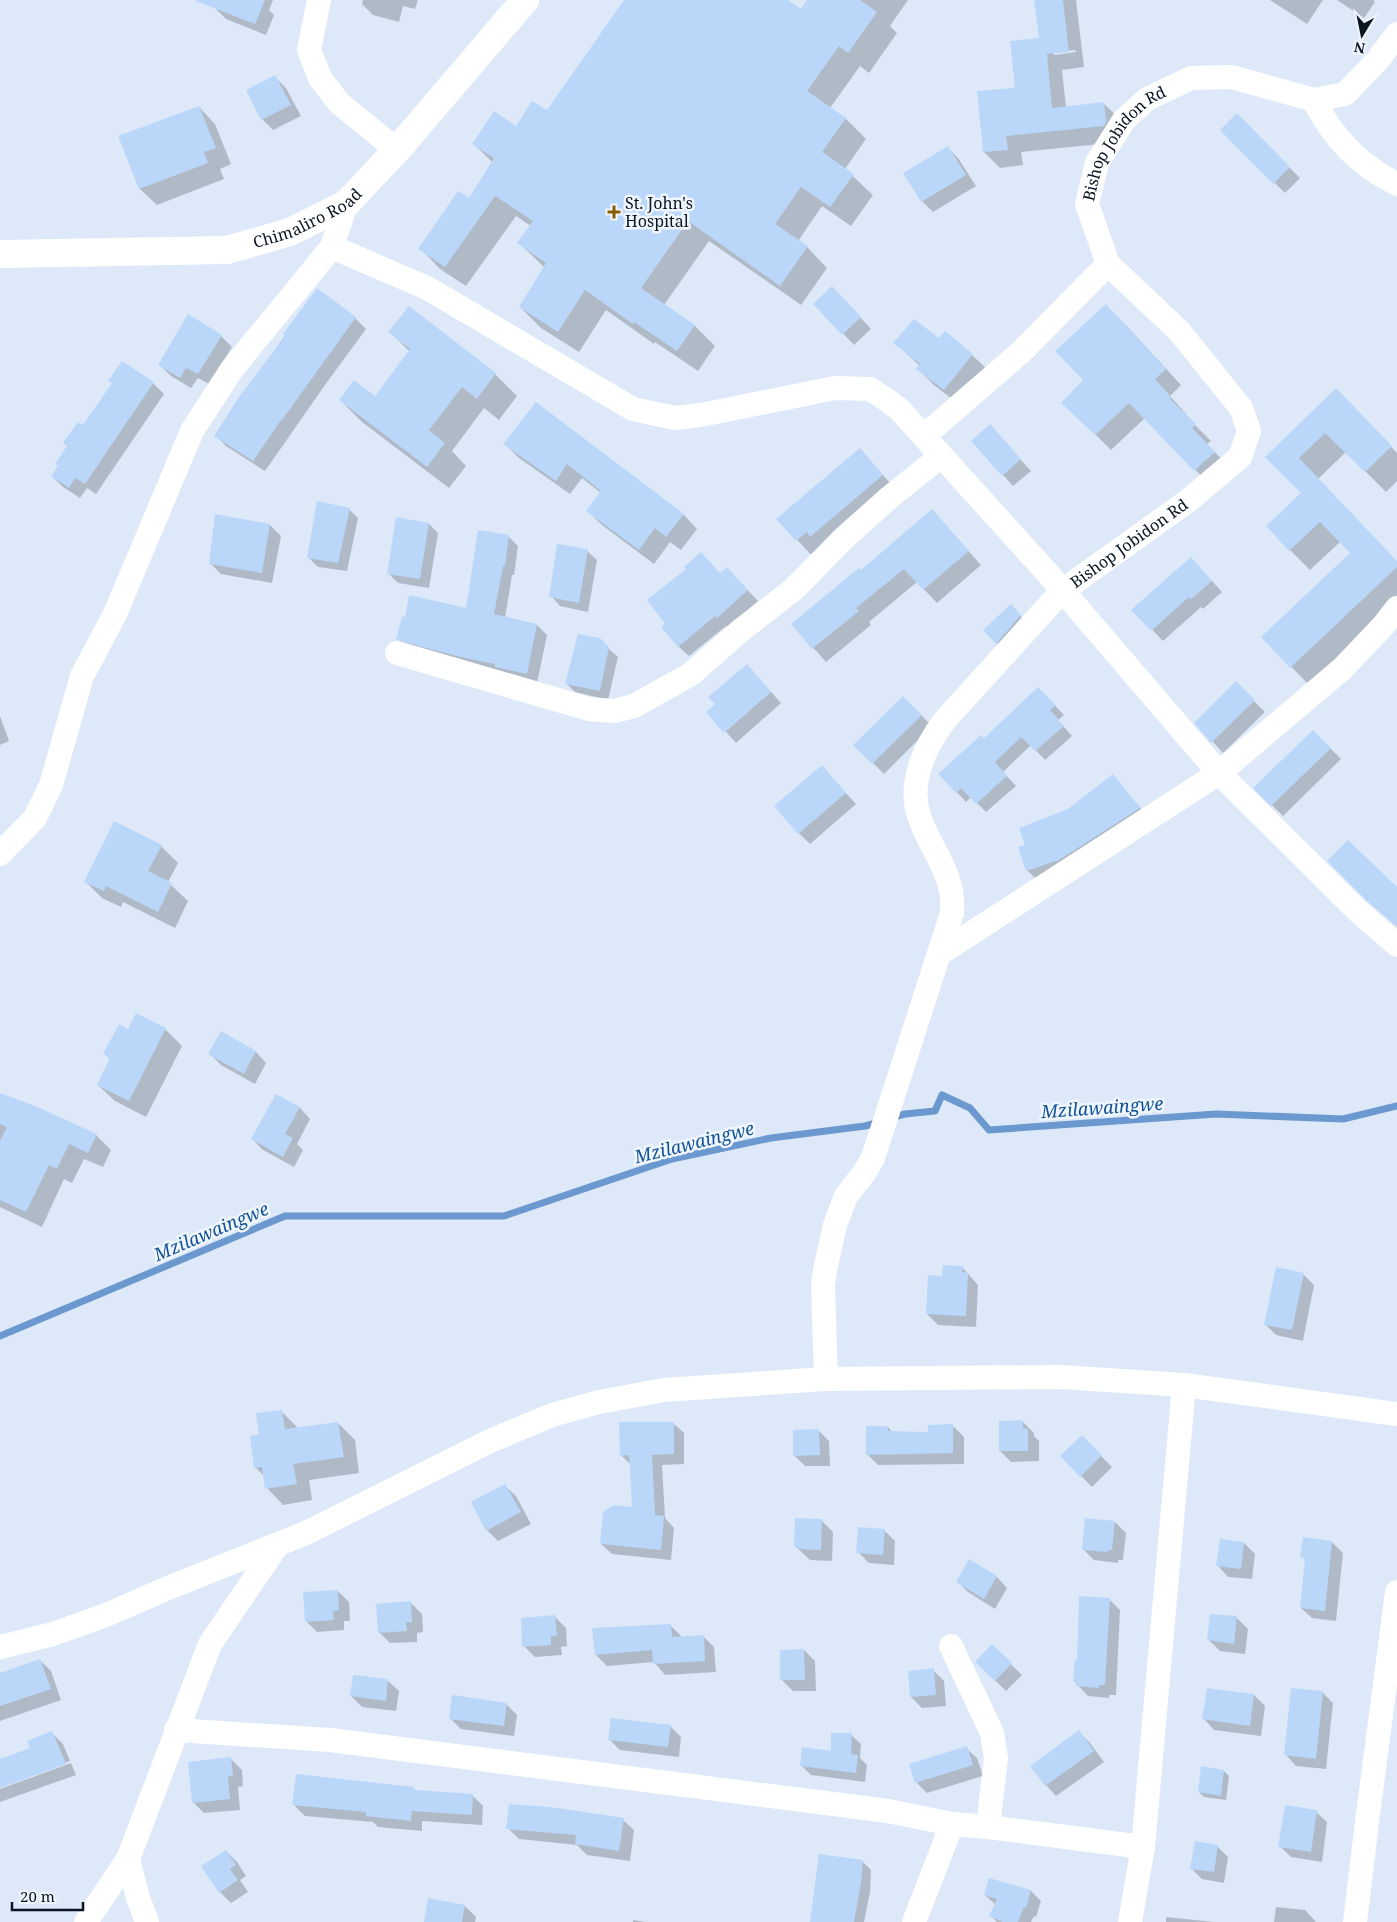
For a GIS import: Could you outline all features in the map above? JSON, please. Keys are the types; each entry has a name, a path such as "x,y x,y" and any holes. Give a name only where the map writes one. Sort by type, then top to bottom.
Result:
{"street":[{"path":"319,0 309,50 320,78 339,103 397,150"},
{"name":"Chimaliro Road","path":"0,254 227,250 290,232 346,204 397,150 525,0"},
{"name":"Bishop Jobidon Rd","path":"826,1379 823,1286 835,1225 846,1196 864,1174 873,1158 952,913 951,885 919,816 916,799 918,773 923,757 933,735 945,720 1062,591 1189,500 1240,457 1249,431 1241,408 1179,331 1108,264 1088,204 1097,163 1124,120 1146,99 1191,78 1232,77 1314,100 1345,94 1377,61 1397,34"},
{"path":"1314,100 1331,130 1356,157 1397,184"},
{"path":"0,854 35,818 51,785 82,676 114,614 192,431 232,369 332,247 346,204"},
{"path":"332,247 427,288 633,410 675,418 701,415 835,388 870,389 888,400 924,436 1051,577 1219,773 1358,911 1397,945"},
{"path":"924,436 1020,353 1108,264"},
{"path":"397,653 589,709 614,712 634,706 691,674 740,631 794,589 844,538 890,497 941,456"},
{"path":"939,954 1219,773 1342,669 1383,626 1397,608"},
{"path":"0,1647 52,1634 106,1615 278,1544 490,1441 552,1415 599,1402 664,1390 826,1379 1061,1377 1184,1385 1397,1414"},
{"path":"1130,1922 1143,1847 1184,1385"},
{"path":"86,1922 128,1860 210,1644 278,1544"},
{"path":"1355,1922 1366,1822 1397,1592"},
{"path":"951,1646 992,1733 996,1758 988,1827"},
{"path":"176,1730 297,1736 339,1741 888,1811 952,1824 1143,1847"},
{"path":"914,1922 952,1824"},
{"path":"128,1860 138,1898 147,1922"}],"building":[{"path":"196,0 265,0 255,24"},
{"path":"624,0 788,0 801,9 807,0 860,0 877,12 848,53 839,46 807,91 846,118 822,152 854,174 830,207 801,187 775,224 808,246 780,286 688,221 641,288 695,325 677,351 634,322 633,324 585,290 558,332 519,307 546,263 517,243 533,221 495,196 445,267 418,249 458,191 469,198 494,158 472,144 494,111 516,126 532,101 547,110"},
{"path":"1034,0 1063,0 1069,52 1047,54 1052,108 1104,102 1106,122 1104,126 1006,136 1008,150 983,152 977,91 1015,88 1010,41 1039,38"},
{"path":"275,75 291,105 261,120 246,90"},
{"path":"199,106 216,148 204,152 208,163 139,189 118,136"},
{"path":"1237,113 1290,167 1273,184 1220,130"},
{"path":"948,146 966,175 921,202 903,173"},
{"path":"832,286 861,317 842,335 813,304"},
{"path":"317,288 356,317 253,461 214,436 239,397 285,336 283,334"},
{"path":"1106,304 1166,369 1155,379 1171,397 1170,399 1196,424 1192,428 1215,452 1194,471 1129,403 1095,435 1061,403 1083,380 1055,351"},
{"path":"409,306 496,373 477,399 462,387 429,430 445,443 427,467 339,400 354,380 375,396 410,349 388,332"},
{"path":"188,314 222,335 198,374 186,368 180,378 158,365"},
{"path":"914,319 939,338 945,331 973,354 944,390 916,369 920,364 893,343"},
{"path":"122,361 154,382 85,484 75,478 69,488 51,476 58,466 55,464 67,446 63,443 78,422 83,425 112,383 108,381"},
{"path":"1336,388 1392,446 1365,472 1325,433 1299,458 1397,561 1397,567 1290,668 1261,637 1350,553 1320,522 1289,551 1266,526 1301,493 1265,457"},
{"path":"536,402 684,514 666,537 655,528 639,550 586,511 601,491 567,464 556,481 503,444"},
{"path":"990,424 1021,459 1002,476 971,441"},
{"path":"860,448 883,475 810,537 807,532 796,541 776,519"},
{"path":"317,501 350,508 338,563 307,558"},
{"path":"932,509 969,551 923,590 904,569 856,608 859,611 812,649 791,624 859,568 861,570"},
{"path":"215,514 270,524 262,573 209,564"},
{"path":"396,517 429,523 420,579 387,574"},
{"path":"478,530 509,535 505,566 503,566 494,614 537,624 527,674 495,667 495,664 396,640 402,616 405,617 409,595 466,608"},
{"path":"557,544 588,549 579,603 549,597"},
{"path":"701,552 720,573 727,567 748,590 717,618 715,616 678,647 661,627 665,624 647,600 686,569 684,567"},
{"path":"1191,557 1212,581 1191,599 1189,597 1151,631 1131,610"},
{"path":"1011,604 1021,615 996,644 983,630"},
{"path":"578,634 600,638 609,647 600,691 565,684"},
{"path":"747,664 771,692 724,733 706,712 715,704 708,697"},
{"path":"1236,681 1255,700 1211,743 1194,723"},
{"path":"1038,687 1056,705 1050,710 1064,726 1035,751 1021,737 995,762 1007,776 976,804 961,788 956,793 938,774 981,735 984,738"},
{"path":"903,696 922,715 872,764 853,745"},
{"path":"1313,730 1331,748 1271,806 1253,788"},
{"path":"822,765 846,793 798,834 774,806"},
{"path":"1113,774 1140,808 1059,860 1026,871 1018,847 1025,845 1019,828 1068,809"},
{"path":"114,821 162,845 148,871 172,883 158,912 106,886 104,891 84,882"},
{"path":"1348,840 1397,887 1397,927 1367,901 1327,861"},
{"path":"136,1013 166,1028 129,1101 97,1085 110,1058 103,1054 119,1024 128,1029"},
{"path":"221,1031 256,1051 244,1074 208,1054"},
{"path":"0,1093 35,1106 97,1134 88,1153 69,1144 57,1169 49,1165 26,1212 0,1200 0,1141 7,1127 0,1124"},
{"path":"276,1094 300,1107 285,1134 293,1138 283,1157 251,1139"},
{"path":"943,1265 963,1266 962,1272 968,1273 966,1316 926,1314 928,1275 942,1276"},
{"path":"1276,1267 1304,1273 1292,1330 1264,1325"},
{"path":"282,1410 285,1429 338,1422 344,1457 293,1464 297,1484 265,1489 262,1467 254,1468 250,1436 259,1434 256,1413"},
{"path":"1023,1420 1023,1428 1028,1429 1028,1451 999,1451 999,1421"},
{"path":"619,1422 674,1422 674,1454 652,1455 655,1515 664,1516 661,1550 600,1544 603,1512 614,1505 632,1507 629,1455 620,1456"},
{"path":"953,1424 953,1453 866,1455 866,1426 888,1426 888,1431 928,1432 928,1425"},
{"path":"819,1429 820,1455 793,1456 793,1430"},
{"path":"1082,1435 1102,1455 1080,1477 1060,1456"},
{"path":"505,1484 521,1512 486,1531 471,1502"},
{"path":"795,1518 822,1519 821,1550 798,1549 798,1547 794,1546"},
{"path":"1085,1518 1115,1521 1112,1550 1108,1550 1108,1552 1082,1550"},
{"path":"858,1527 885,1529 883,1555 856,1553"},
{"path":"1303,1537 1332,1541 1325,1611 1300,1608 1305,1558 1300,1557"},
{"path":"1220,1539 1244,1542 1241,1569 1216,1566"},
{"path":"969,1559 997,1576 984,1599 956,1582"},
{"path":"338,1590 339,1610 333,1611 334,1620 305,1622 303,1592"},
{"path":"1079,1596 1110,1598 1105,1685 1099,1685 1099,1688 1076,1686 1076,1682 1073,1681 1075,1660 1077,1661"},
{"path":"411,1601 412,1622 406,1622 407,1631 378,1633 376,1604"},
{"path":"1210,1614 1237,1616 1234,1644 1207,1640"},
{"path":"555,1615 557,1636 551,1636 551,1645 522,1647 521,1618"},
{"path":"671,1624 672,1637 704,1635 705,1661 653,1664 652,1650 595,1655 592,1628"},
{"path":"992,1644 1012,1663 995,1681 975,1662"},
{"path":"804,1649 805,1680 780,1680 780,1650"},
{"path":"40,1659 51,1689 0,1706 0,1673"},
{"path":"934,1668 936,1695 910,1697 908,1671"},
{"path":"353,1675 388,1679 386,1701 350,1696"},
{"path":"1207,1688 1254,1694 1250,1726 1202,1719"},
{"path":"1291,1688 1323,1691 1316,1759 1284,1755"},
{"path":"452,1695 507,1703 504,1726 449,1719"},
{"path":"611,1718 671,1725 668,1747 608,1740"},
{"path":"1079,1730 1094,1751 1045,1786 1030,1766"},
{"path":"52,1731 66,1764 0,1788 0,1759 30,1748 27,1741"},
{"path":"831,1733 852,1733 851,1754 858,1755 856,1773 800,1766 802,1747 831,1751"},
{"path":"967,1746 973,1765 915,1783 909,1764"},
{"path":"231,1757 233,1776 228,1776 230,1799 192,1803 188,1762"},
{"path":"1201,1766 1224,1770 1221,1796 1198,1792"},
{"path":"296,1774 414,1787 414,1790 473,1794 472,1815 412,1811 411,1821 366,1816 366,1812 292,1805"},
{"path":"509,1804 550,1807 624,1818 619,1851 575,1844 576,1835 506,1829"},
{"path":"1285,1805 1317,1810 1311,1852 1278,1847"},
{"path":"1195,1841 1218,1845 1214,1872 1190,1869"},
{"path":"226,1850 236,1865 230,1869 238,1880 219,1893 201,1866"},
{"path":"819,1854 863,1860 854,1922 810,1922"},
{"path":"989,1878 1031,1890 1026,1908 1024,1907 1018,1922 1003,1922 989,1916 997,1899 984,1895"},
{"path":"428,1898 465,1905 462,1922 424,1922"}],"waterway":[{"name":"Mzilawaingwe","path":"890,1118 905,1114 935,1111 942,1095 970,1108 989,1130 1216,1114 1343,1119 1397,1106"},
{"name":"Mzilawaingwe","path":"0,1336 285,1216 504,1216 672,1159 771,1138 865,1126 880,1122"}],"place":[{"name":"St. John's Hospital","path":"614,212"}]}
